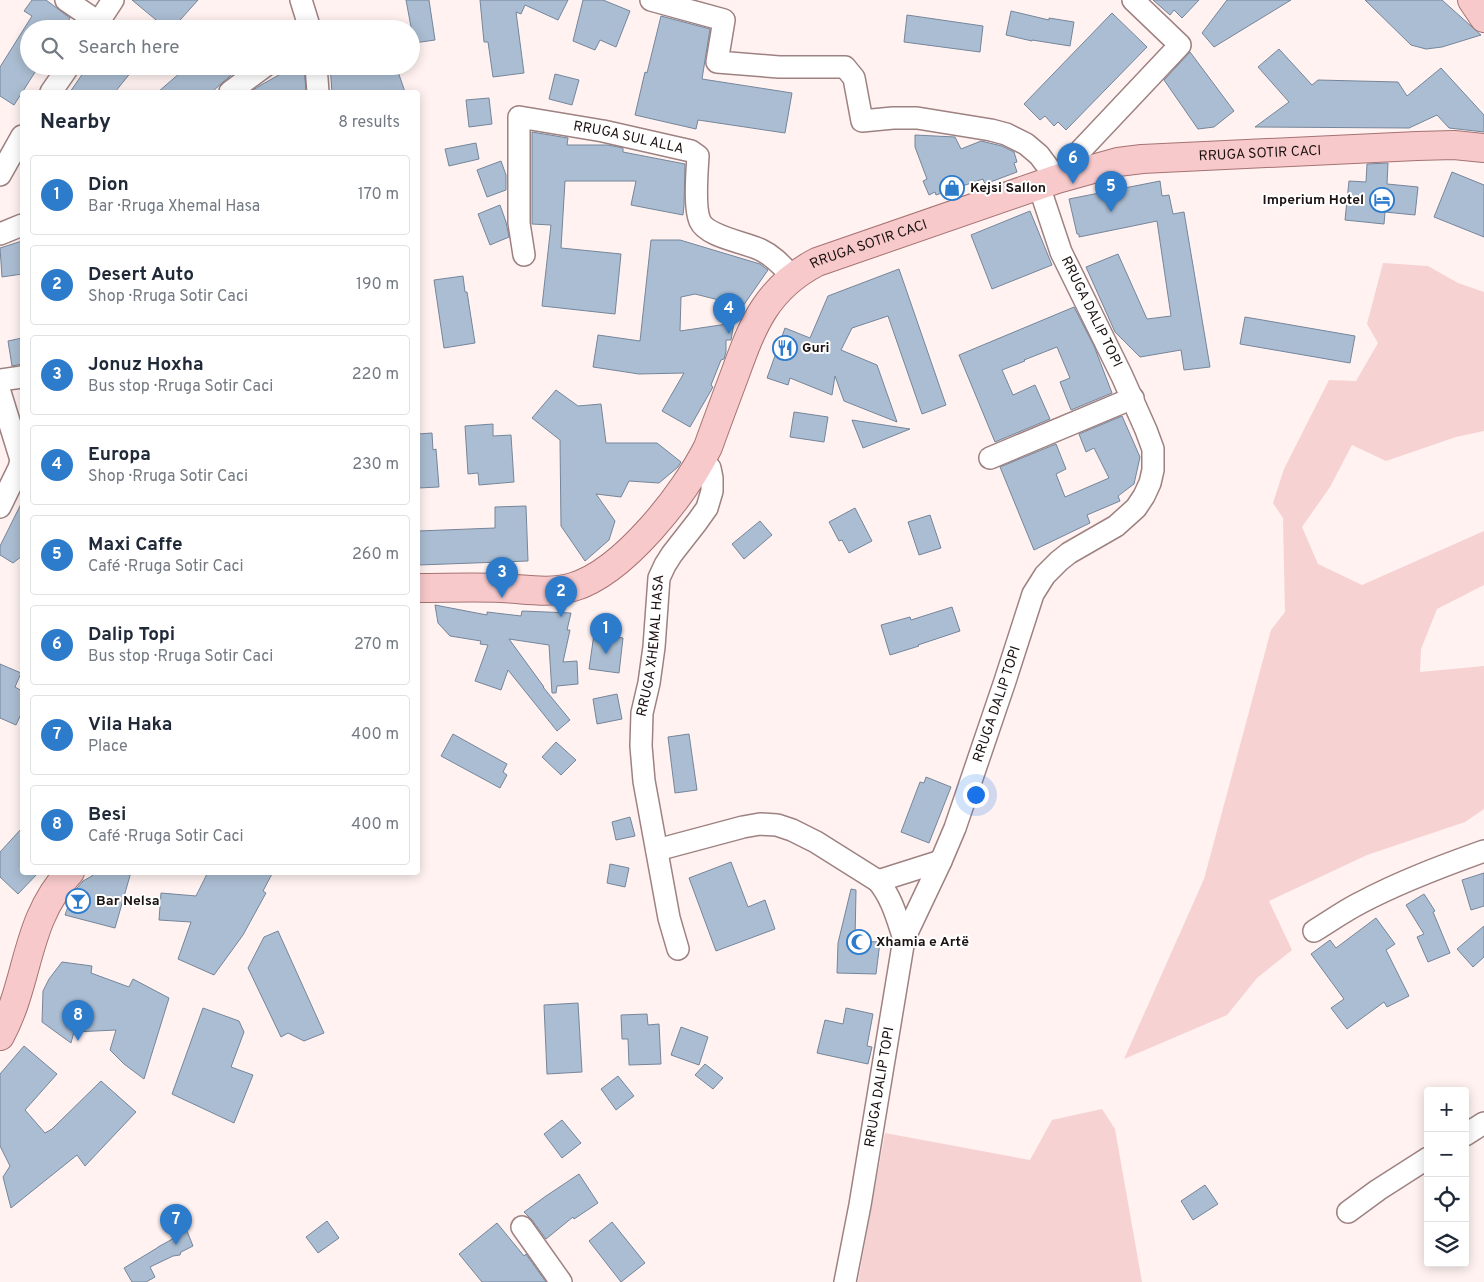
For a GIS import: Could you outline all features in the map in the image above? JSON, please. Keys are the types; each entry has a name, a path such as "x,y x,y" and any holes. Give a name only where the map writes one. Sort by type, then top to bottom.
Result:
{"main road":[{"path":"1472,0 1484,18"},
{"name":"RRUGA SOTIR CACI","path":"420,588 559,590 574,587 588,581 616,562 647,532 683,489 702,460 750,333 767,303 793,277 810,266 832,256 888,239 1048,183 1118,162 1142,159 1417,146 1454,145 1484,148"},
{"path":"0,1036 15,1004 30,948 45,907 68,875"}],"street":[{"path":"66,0 90,20"},
{"path":"99,20 113,0"},
{"path":"301,0 307,20"},
{"path":"1048,183 1180,45 1133,0"},
{"name":"RRUGA DALIP TOPI","path":"656,1 724,20 717,62 779,67 845,67 854,78 862,121 917,118 991,130 1006,134 1026,144 1039,155 1048,183 1061,252 1133,398 1152,449 1153,470 1150,483 1136,508 1116,526 1064,557 1052,567 1037,586 1028,607 954,828 941,861 904,939 860,1205 845,1282"},
{"path":"52,90 63,75"},
{"path":"233,90 253,75"},
{"path":"317,75 318,90"},
{"name":"RRUGA SUL ALLA","path":"524,255 519,224 519,117 603,131 691,151 698,156 697,210 699,220 705,229 761,250 777,260 793,277"},
{"path":"0,174 20,139"},
{"path":"0,234 20,225"},
{"path":"0,380 20,377"},
{"path":"0,392 19,442"},
{"path":"990,458 1133,398"},
{"name":"RRUGA XHEMAL HASA","path":"678,949 669,918 644,780 642,712 654,647 659,578 664,565 707,508 712,492 710,468 702,460"},
{"path":"0,507 20,464"},
{"path":"658,850 760,824 777,825 792,830 816,842 878,881 891,901 904,939"},
{"path":"1314,931 1358,903 1382,891 1484,851"},
{"path":"878,881 941,861"},
{"path":"1469,1132 1484,1123"},
{"path":"1348,1212 1424,1161"},
{"path":"522,1227 561,1282"}],"shaded area":[{"path":"1383,263 1428,266 1458,283 1484,292 1484,431 1456,437 1386,461 1352,445 1330,487 1302,527 1318,564 1362,585 1484,531 1484,585 1437,609 1421,649 1420,672 1484,666 1484,809 1465,822 1367,855 1269,901 1292,950 1257,978 1227,1015 1124,1059 1204,879 1271,630 1285,612 1283,518 1273,503 1284,469 1329,380 1356,381 1378,343 1367,324"},
{"path":"1102,1109 1115,1129 1142,1282 858,1282 885,1133 1030,1160 1052,1120"}],"building":[{"path":"32,0 46,0 70,18 69,20 29,20 32,16 24,11"},
{"path":"132,0 198,0 180,20 156,20"},
{"path":"406,0 429,0 435,40 420,42 420,20 410,20"},
{"path":"480,0 568,0 558,20 525,5 521,14 516,12 524,73 493,77 488,42 484,42"},
{"path":"583,0 603,0 630,11 616,47 600,40 595,50 573,41"},
{"path":"1153,0 1199,0 1182,18 1174,10 1170,15"},
{"path":"1227,0 1291,0 1214,47 1202,33"},
{"path":"1365,0 1442,0 1481,35 1442,47 1426,49 1411,45"},
{"path":"1011,11 1049,20 1049,18 1074,22 1070,46 1032,41 1006,35"},
{"path":"1112,13 1147,47 1066,130 1058,122 1054,126 1045,116 1040,120 1024,104"},
{"path":"907,15 983,26 980,52 904,42"},
{"path":"661,16 710,29 702,79 792,93 785,133 698,120 696,129 635,115"},
{"path":"20,35 20,75 33,75 24,90 20,90 20,96 14,105 0,96 0,67"},
{"path":"1279,49 1312,85 1318,80 1398,82 1407,96 1441,68 1484,115 1484,132 1449,128 1437,115 1409,128 1255,127 1289,102 1258,67"},
{"path":"1190,52 1234,111 1214,127 1198,129 1164,80"},
{"path":"555,74 579,80 572,105 549,99"},
{"path":"82,75 129,75 117,90 71,90"},
{"path":"178,75 232,75 214,90 160,90"},
{"path":"279,75 305,75 306,90 253,90"},
{"path":"331,75 399,75 404,90 332,90"},
{"path":"489,98 492,124 469,127 466,100"},
{"path":"532,132 568,138 567,145 608,145 623,148 623,152 685,164 683,215 631,205 636,181 565,181 561,248 621,254 615,314 542,306 551,225 532,224"},
{"path":"915,135 955,137 961,149 981,141 1002,146 1014,152 1017,162 1014,163 1017,172 985,184 983,179 936,195 935,192 929,195 923,181 927,179 915,147"},
{"path":"476,143 479,159 449,166 445,149"},
{"path":"501,161 506,175 506,190 487,197 477,170"},
{"name":"Imperium Hotel","path":"1388,163 1387,184 1418,187 1415,215 1385,212 1384,224 1345,220 1349,181 1366,182 1367,164"},
{"path":"1452,172 1484,185 1484,237 1434,217"},
{"path":"1160,181 1162,196 1169,195 1173,214 1184,212 1210,367 1184,370 1181,350 1140,357 1115,332 1086,267 1118,254 1147,319 1171,316 1157,221 1079,237 1079,234 1077,234 1069,199"},
{"path":"500,205 509,237 490,245 478,214"},
{"path":"1030,211 1052,265 992,289 971,235"},
{"path":"651,240 680,240 760,264 768,270 743,306 695,294 681,297 680,331 734,323 731,340 726,340 724,359 721,360 711,385 713,387 690,427 662,411 684,373 639,374 593,367 598,335 640,341"},
{"path":"20,242 20,274 2,277 0,248"},
{"path":"899,269 946,405 922,414 888,316 852,328 841,350 877,365 897,422 844,401 835,376 832,395 790,378 788,385 767,378 785,328 810,338 828,296"},
{"path":"463,276 475,343 444,348 434,280"},
{"path":"1074,307 1094,346 1112,393 1071,410 1060,382 1070,378 1057,347 1024,360 1002,370 1013,395 1035,385 1050,419 995,442 959,355"},
{"path":"1245,317 1355,336 1350,363 1240,344"},
{"path":"20,338 20,364 12,366 8,341"},
{"path":"556,390 578,406 601,404 606,443 657,443 681,462 678,467 659,483 629,481 621,497 596,494 615,521 609,540 585,561 561,526 560,440 532,418"},
{"path":"794,412 828,417 824,442 790,437"},
{"path":"1122,416 1140,457 1134,484 1118,496 1120,501 1087,515 1090,523 1034,550 1000,467 1056,444 1066,469 1056,474 1065,497 1109,478 1094,448 1086,452 1079,434"},
{"path":"852,420 910,429 863,448"},
{"path":"493,424 493,436 511,435 514,482 479,485 478,473 468,474 465,426"},
{"path":"432,433 433,450 436,449 439,487 420,488 420,434"},
{"path":"20,506 20,558 13,563 0,555 0,546"},
{"path":"526,506 528,561 420,565 420,531 495,528 495,507"},
{"path":"855,508 872,541 849,553 842,540 839,541 829,522"},
{"path":"930,515 941,548 919,555 908,522"},
{"path":"760,521 772,535 744,559 732,544"},
{"path":"435,605 487,615 487,612 521,616 522,611 571,613 567,630 570,630 563,662 577,661 578,684 557,686 556,693 552,693 549,645 509,639 543,687 570,720 557,731 508,670 501,690 475,681 488,645 480,644 481,641 450,636 438,623"},
{"path":"952,607 960,631 890,655 881,625 910,617 911,620"},
{"path":"594,634 623,638 619,673 589,669"},
{"path":"0,664 20,673 15,687 20,690 20,716 16,725 0,718"},
{"path":"617,694 622,719 597,724 593,699"},
{"path":"453,734 507,764 503,772 507,775 500,788 441,756"},
{"path":"689,734 697,790 675,793 668,737"},
{"path":"556,742 576,760 561,775 542,757"},
{"path":"926,777 951,787 929,843 901,832 920,782 924,783"},
{"path":"630,817 635,836 616,840 612,822"},
{"path":"20,830 20,875 36,875 18,894 0,877 0,852"},
{"path":"731,862 748,907 765,900 775,929 716,951 689,878"},
{"path":"610,864 629,868 625,887 607,883"},
{"path":"1484,873 1484,906 1471,910 1462,880"},
{"path":"130,875 115,928 65,915 73,893 83,881 92,876"},
{"path":"206,875 271,875 263,891 266,893 243,935 214,975 178,959 191,922 159,920 161,893 196,896"},
{"name":"Xhamia e Artë","path":"851,889 856,890 855,941 880,942 876,974 837,973 838,943"},
{"path":"1424,894 1435,911 1433,912 1450,953 1428,962 1417,937 1424,934 1406,905"},
{"path":"1376,918 1395,944 1386,950 1409,996 1387,1007 1384,1002 1347,1029 1331,1008 1344,999 1311,954 1330,940 1336,948"},
{"path":"1484,926 1484,957 1473,967 1457,949"},
{"path":"278,931 324,1033 304,1041 288,1033 281,1037 248,968 264,937"},
{"path":"62,962 92,966 91,973 129,987 133,979 169,998 144,1079 124,1064 110,1050 116,1030 74,1032 71,1043 42,1022 43,991 49,979"},
{"path":"578,1003 582,1072 547,1074 544,1005"},
{"path":"203,1008 239,1021 244,1032 231,1067 253,1075 234,1123 172,1094"},
{"path":"846,1008 873,1014 867,1046 872,1047 868,1064 817,1053 825,1020 843,1024"},
{"path":"647,1014 648,1025 659,1024 661,1064 629,1065 628,1039 622,1039 621,1015"},
{"path":"681,1027 708,1037 699,1065 671,1055"},
{"path":"24,1046 57,1074 25,1110 45,1133 52,1129 101,1081 136,1112 85,1166 77,1155 11,1208 3,1177 10,1166 0,1146 0,1074"},
{"path":"705,1064 723,1078 713,1089 695,1075"},
{"path":"618,1076 634,1096 616,1110 601,1089"},
{"path":"562,1120 581,1143 562,1158 544,1134"},
{"path":"579,1174 598,1203 574,1219 573,1217 546,1239 524,1212"},
{"path":"1205,1185 1218,1204 1193,1220 1181,1201"},
{"path":"327,1221 339,1238 318,1253 306,1237"},
{"path":"612,1222 645,1263 621,1282 589,1241"},
{"path":"497,1223 524,1256 526,1254 546,1282 482,1282 459,1254"},
{"path":"187,1231 193,1246 181,1252 180,1255 173,1256 150,1267 155,1277 146,1282 132,1282 124,1268"}],"place":[{"name":"Dalip Topi","path":"1073,184"},
{"name":"Kejsi Sallon","path":"952,188"},
{"name":"Imperium Hotel","path":"1382,200"},
{"name":"Maxi Caffe","path":"1111,212"},
{"name":"Europa","path":"729,334"},
{"name":"Guri","path":"785,348"},
{"name":"Jonuz Hoxha","path":"502,598"},
{"name":"Desert Auto","path":"561,617"},
{"name":"Dion","path":"606,654"},
{"name":"Bar Nelsa","path":"78,901"},
{"name":"Xhamia e Artë","path":"859,942"},
{"name":"Besi","path":"78,1041"},
{"name":"Vila Haka","path":"176,1245"}]}
